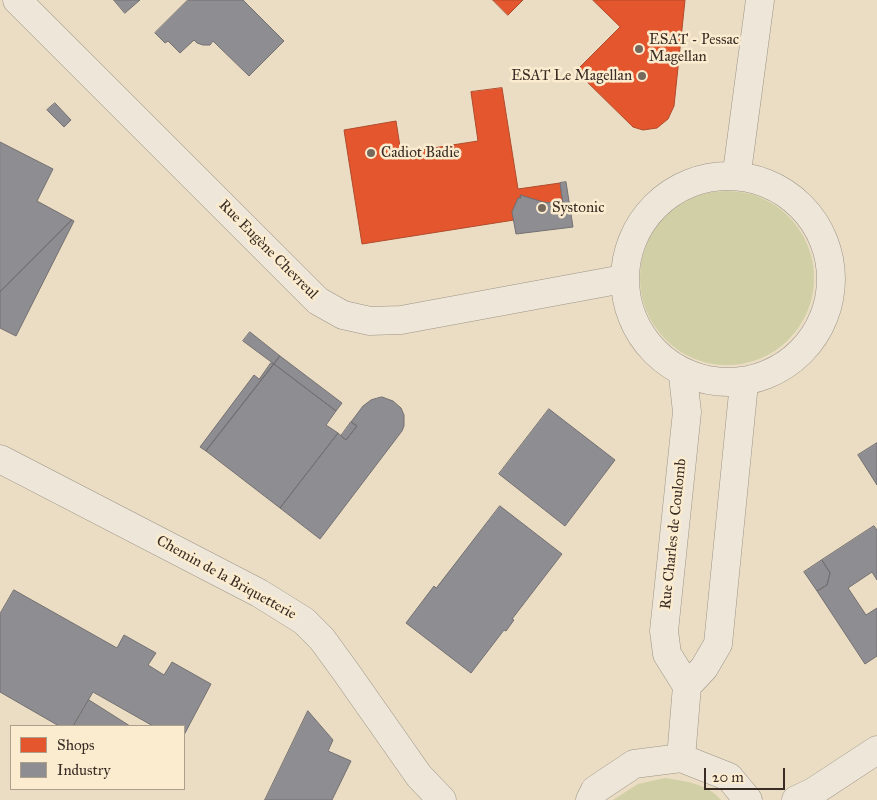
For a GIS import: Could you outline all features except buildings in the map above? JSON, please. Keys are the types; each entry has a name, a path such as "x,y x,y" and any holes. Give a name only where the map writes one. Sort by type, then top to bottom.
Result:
{"street":[{"name":"Rue Eugène Chevreul","path":"17,0 318,300 343,315 370,321 401,320 623,279"},
{"path":"737,172 760,0"},
{"path":"737,172 791,195 822,237 833,288 816,337 777,371 744,383 683,376 657,355 636,324 623,279 636,228 673,190 704,177 737,172"},
{"name":"Rue Charles de Coulomb","path":"683,376 687,412 664,631 667,654 687,686"},
{"path":"681,758 687,686 704,668 718,644 744,383"},
{"name":"Chemin de la Briquetterie","path":"0,459 259,593 304,622 322,640 419,776 442,800"},
{"path":"796,800 813,792 877,750"},
{"path":"590,800 595,790 634,764 681,758 729,777 748,800"}],"shaded area":[{"path":"727,191 744,193 760,198 782,211 794,223 810,253 814,278 812,295 807,311 794,333 782,345 752,361 727,365 710,363 694,358 672,345 660,333 644,303 640,278 642,261 647,245 660,223 672,211 702,195"},
{"path":"665,778 703,787 710,790 721,800 613,800 638,784"}],"place":[{"name":"ESAT - Pessac Magellan","path":"639,49"},
{"name":"ESAT Le Magellan","path":"642,76"},
{"name":"Cadiot Badie","path":"371,153"},
{"name":"Systonic","path":"542,208"}]}
